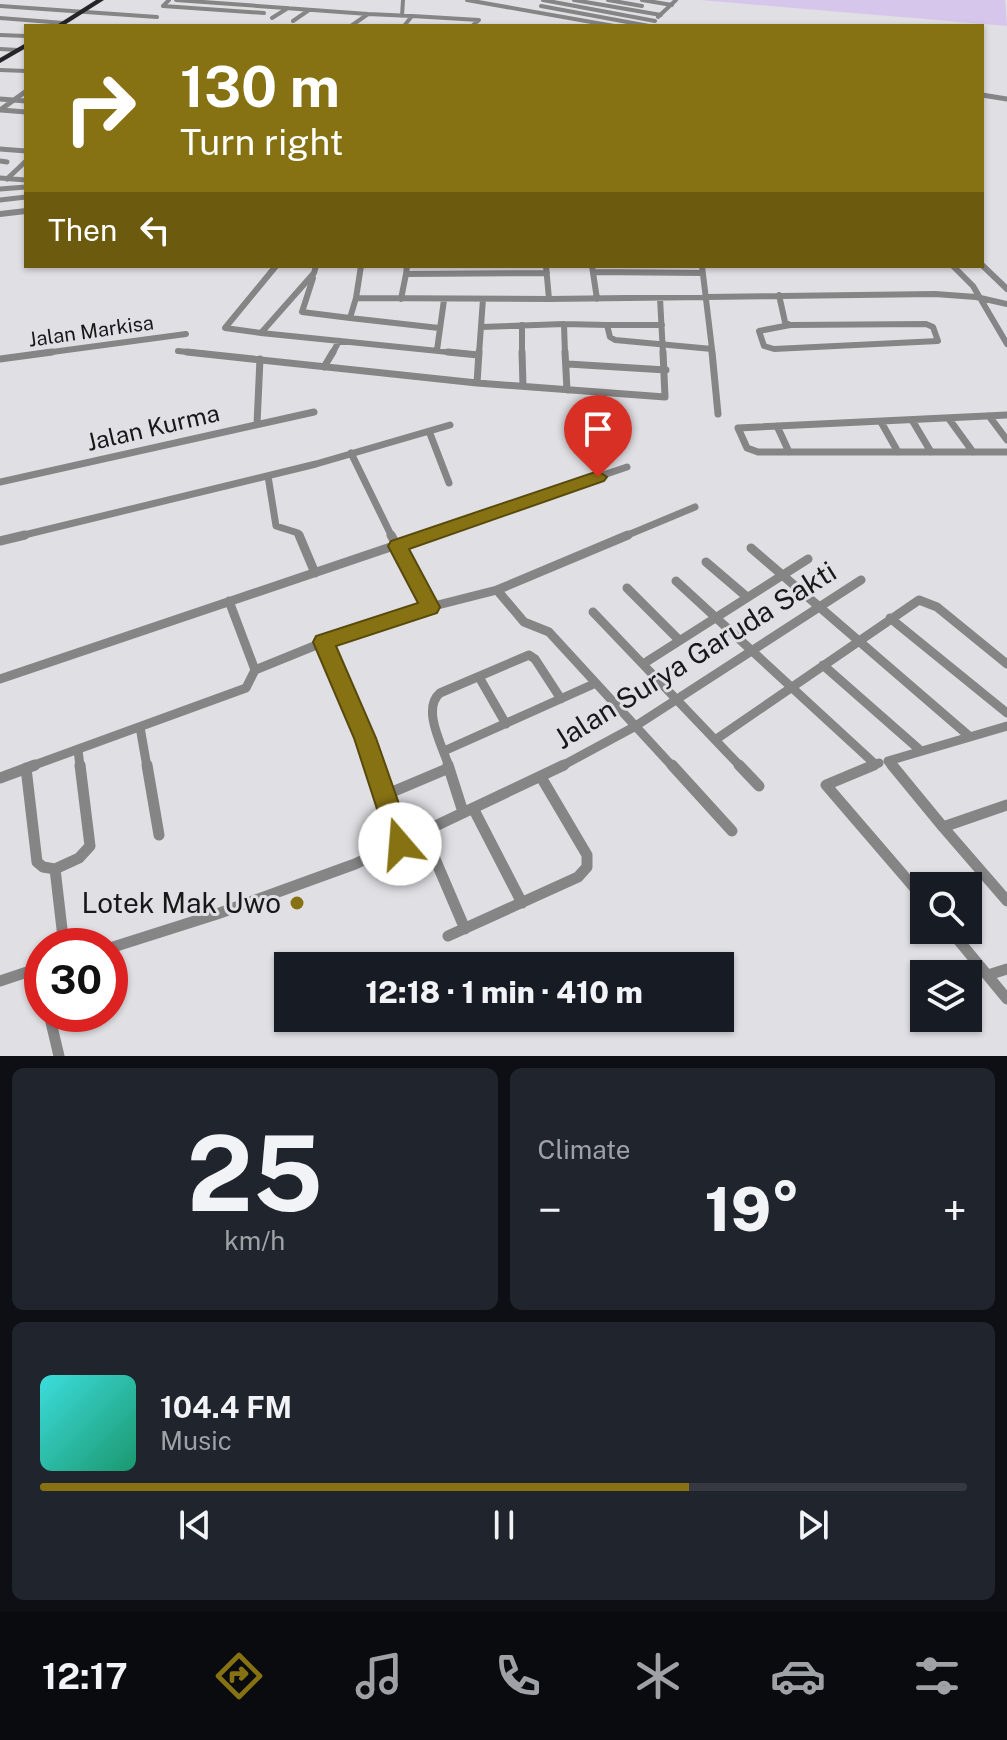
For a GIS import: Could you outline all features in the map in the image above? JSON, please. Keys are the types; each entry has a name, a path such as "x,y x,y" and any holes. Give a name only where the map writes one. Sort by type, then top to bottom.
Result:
{"highway":[{"path":"64,24 101,0"},
{"path":"0,61 18,50"}],"street":[{"path":"169,0 163,6 264,13"},
{"path":"176,0 479,20 474,24"},
{"path":"240,4 246,0"},
{"path":"280,7 291,0"},
{"path":"299,8 311,0"},
{"path":"402,16 403,0"},
{"path":"467,0 604,24"},
{"path":"517,0 520,10"},
{"path":"546,14 540,0 655,21"},
{"path":"574,0 661,15"},
{"path":"600,4 608,0 627,1 666,10"},
{"path":"642,0 672,5"},
{"path":"651,24 676,0"},
{"path":"580,7 588,2"},
{"path":"17,7 32,3 157,17"},
{"path":"2,4 85,9"},
{"path":"541,6 639,24"},
{"path":"609,12 617,7"},
{"path":"272,18 288,8"},
{"path":"293,21 311,9"},
{"path":"584,14 593,9"},
{"path":"512,15 520,10"},
{"path":"354,24 368,14"},
{"path":"406,24 412,16"},
{"path":"593,22 602,17"},
{"path":"0,18 54,24"},
{"path":"0,35 24,36"},
{"path":"0,49 18,50"},
{"path":"0,70 24,71"},
{"path":"0,110 24,93"},
{"path":"984,95 1007,99"},
{"path":"0,99 24,101"},
{"path":"0,110 24,112"},
{"path":"0,149 24,151"},
{"path":"4,178 24,163"},
{"path":"4,178 24,180"},
{"path":"0,189 24,187"},
{"path":"0,200 24,197"},
{"path":"0,214 24,211"},
{"path":"984,267 1007,289"},
{"path":"274,268 225,328 478,355"},
{"path":"350,318 361,268"},
{"path":"401,299 407,268"},
{"path":"955,268 979,295 1007,344"},
{"path":"597,299 593,269 702,269 718,414"},
{"path":"261,333 315,270"},
{"path":"302,312 315,270"},
{"path":"406,274 546,270 549,299"},
{"path":"356,298 705,298 939,291 979,295 1007,304"},
{"path":"779,295 785,322 790,325 926,324 933,327 938,341 790,348 764,346 759,331 790,325"},
{"path":"178,351 477,383 664,398 666,370 660,298"},
{"path":"477,383 483,299"},
{"path":"437,350 444,300"},
{"path":"280,310 439,328"},
{"path":"564,324 567,390"},
{"path":"522,325 523,386"},
{"path":"607,325 612,339 712,349"},
{"path":"481,327 662,325"},
{"name":"Jalan Markisa","path":"0,359 186,334"},
{"path":"324,367 339,341"},
{"path":"257,424 260,359"},
{"path":"568,364 666,370"},
{"name":"Jalan Kurma","path":"0,482 314,412"},
{"path":"1007,415 738,428 752,451 1007,452"},
{"path":"989,416 1007,440"},
{"path":"949,419 973,452"},
{"path":"912,420 931,452"},
{"path":"881,422 898,452"},
{"path":"0,541 268,476 450,425"},
{"path":"777,426 789,452"},
{"path":"429,431 449,483"},
{"path":"351,453 371,498 430,607"},
{"path":"0,679 627,467"},
{"path":"268,476 276,526 298,533 315,573"},
{"path":"255,670 324,642 430,607 497,590 695,507"},
{"path":"751,548 969,736"},
{"path":"643,664 808,559"},
{"path":"706,562 747,597"},
{"name":"Jalan Surya Garuda Sakti","path":"128,942 313,881 400,844 541,777 634,727 861,580"},
{"path":"676,581 875,764"},
{"path":"627,588 679,640"},
{"path":"497,590 520,619 544,628 732,831"},
{"path":"0,778 241,692 249,685 255,670 229,601"},
{"path":"715,740 915,601 927,601 1007,664"},
{"path":"593,612 759,786"},
{"path":"890,618 1007,713"},
{"path":"324,642 347,691 400,844"},
{"path":"522,903 468,810 449,768 431,701 440,693 531,656 561,699"},
{"path":"823,665 921,751"},
{"path":"479,677 506,724"},
{"path":"444,751 596,683"},
{"path":"910,883 826,785 875,764 1007,726"},
{"path":"140,727 159,835"},
{"path":"26,768 37,862 43,867 55,869 79,858 90,846 78,749"},
{"path":"888,761 943,827 1002,887 1007,901"},
{"path":"385,795 449,768"},
{"path":"448,936 578,877 589,861 541,777"},
{"path":"943,827 1007,805"},
{"path":"423,831 465,929"},
{"path":"55,869 62,928"},
{"path":"962,944 1007,999"},
{"path":"988,975 1007,969"},
{"path":"0,981 24,973"},
{"path":"53,1032 59,1056"}],"shaded area":[{"path":"700,0 1005,0 1007,26"}],"place":[{"name":"Lotek Mak Uwo","path":"297,903"}],"route":[{"path":"400,844 365,738 324,642 430,607 398,546 598,477"}]}
